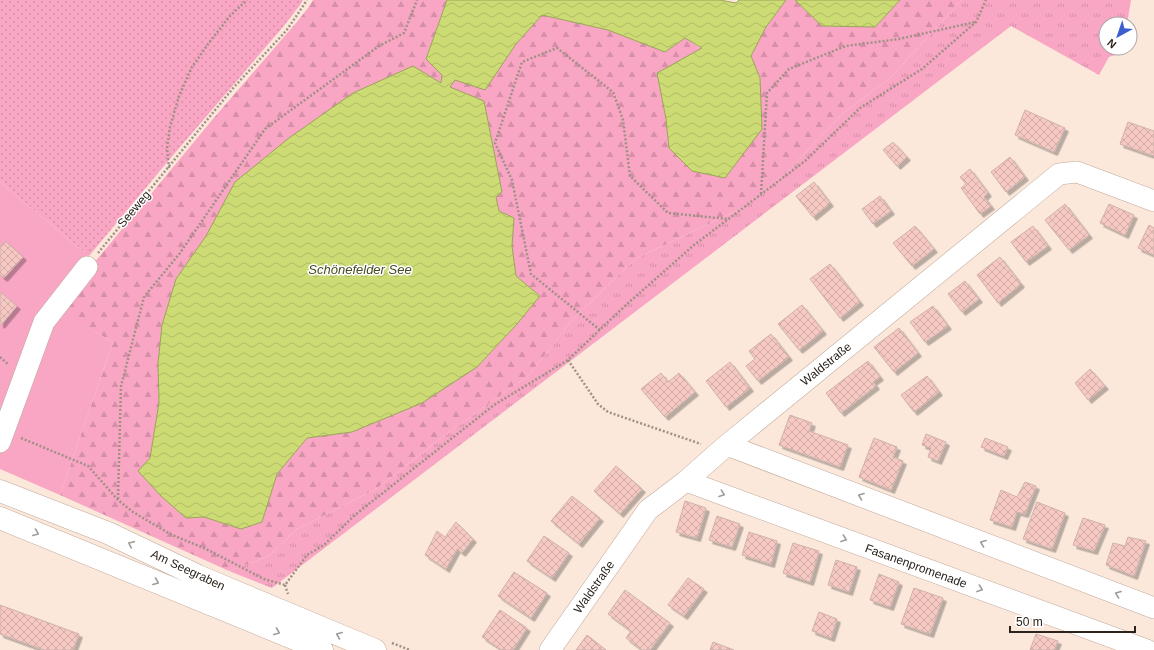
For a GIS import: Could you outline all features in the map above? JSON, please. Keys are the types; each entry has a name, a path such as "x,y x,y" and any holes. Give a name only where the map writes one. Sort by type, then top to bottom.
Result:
{"main road":[{"name":"Am Seegraben","path":"0,491 108,533 198,576 376,650"},
{"name":"Am Seegraben","path":"0,518 322,650"}],"street":[{"name":"Waldstraße","path":"550,650 648,510 686,481 723,448 1059,174 1077,172 1154,201"},
{"path":"2,436 44,322 87,267"},
{"path":"723,448 1154,608"},
{"name":"Fasanenpromenade","path":"686,481 1147,650"}],"path":[{"path":"169,168 166,148 170,127 179,96 192,67 230,16 247,0"},
{"name":"Seeweg","path":"87,267 234,87 286,30 307,0"},
{"path":"118,500 121,386 144,297 180,253 265,129 379,46 404,33 417,0"},
{"path":"2,436 88,466 118,500 133,512 170,534 206,549 264,579 285,585 307,555 324,544 361,510 494,405 568,360 627,304 694,245 804,161 860,108 922,69 976,22 986,0"},
{"path":"761,194 767,93 789,69 846,46 899,39 976,22"},
{"path":"600,330 531,274 512,180 495,143 522,62 557,48 613,92 623,120 630,176 668,212 729,219"},
{"path":"568,360 598,404 608,412 723,448"}],"green space":[{"path":"0,0 303,0 283,27 89,256 0,182"},
{"path":"313,0 447,0 426,59 443,75 441,83 206,236 176,279 162,325 158,364 159,403 150,458 138,471 186,518 204,517 241,529 262,522 277,474 307,438 352,432 477,367 517,324 540,296 516,276 512,246 514,218 499,211 496,197 502,192 496,166 450,87 455,80 516,44 542,15 608,30 665,52 685,38 702,49 666,119 669,148 760,78 751,56 766,27 786,0 795,0 822,26 875,27 900,0 962,0 890,78 842,114 788,171 742,208 635,259 572,320 529,375 445,435 376,489 297,529 269,556 229,571 60,495 113,342 59,312 94,263 212,120 296,23"},
{"path":"962,0 1131,0 1128,16 1098,16 1098,56 1112,56 1109,57 1099,75 1011,26 272,588 229,571 269,556 297,529 376,489 445,435 529,375 572,320 635,259 742,208 788,171 842,114 890,78"},
{"path":"0,182 89,256 60,312 113,342 60,495 0,469"}],"water":[{"name":"Schönefelder See","path":"447,0 720,0 736,3 739,0 786,0 766,27 751,56 760,78 762,129 725,178 692,171 669,148 666,119 657,73 702,48 685,38 665,52 608,30 542,15 516,44 485,90 455,80 450,87 484,101 502,192 496,197 499,211 514,218 512,246 516,276 540,296 517,324 477,367 422,403 352,432 307,438 277,474 262,522 241,529 204,517 186,518 161,496 138,471 150,458 159,403 158,364 162,325 176,279 206,236 235,182 289,138 353,93 413,66 441,83 442,75 426,59"},
{"path":"795,0 900,0 875,27 822,26"}],"building":[{"path":"1025,110 1065,128 1054,152 1015,135"},
{"path":"1128,122 1154,131 1154,156 1120,144"},
{"path":"893,142 907,157 897,166 883,150"},
{"path":"1010,157 1025,177 1006,192 991,172"},
{"path":"970,169 988,193 984,197 991,206 980,214 961,188 966,184 960,177"},
{"path":"814,182 830,203 813,217 796,196"},
{"path":"880,196 891,211 873,224 862,209"},
{"path":"1065,204 1089,235 1069,250 1045,220"},
{"path":"1109,204 1134,215 1125,235 1100,223"},
{"path":"1149,225 1154,228 1154,255 1138,248"},
{"path":"915,226 934,249 912,266 893,243"},
{"path":"1033,226 1048,246 1026,262 1011,242"},
{"path":"5,241 23,257 4,278 0,275 0,247"},
{"path":"1000,257 1021,284 998,303 977,275"},
{"path":"830,264 860,302 840,318 810,279"},
{"path":"965,281 979,299 962,312 948,294"},
{"path":"0,292 17,306 1,325 0,324"},
{"path":"802,305 823,331 799,350 778,324"},
{"path":"933,306 948,326 925,342 910,322"},
{"path":"899,328 918,353 894,372 874,347"},
{"path":"771,334 789,357 758,381 746,366 755,359 749,351"},
{"path":"868,361 880,377 873,382 876,386 841,413 826,393"},
{"path":"730,362 750,388 726,407 706,381"},
{"path":"1090,369 1105,386 1088,400 1075,383"},
{"path":"661,373 668,382 679,373 695,392 665,417 641,389"},
{"path":"927,376 939,392 914,412 901,395"},
{"path":"790,415 812,423 809,431 848,445 840,467 779,445"},
{"path":"926,434 946,442 938,461 928,457 931,448 922,445"},
{"path":"874,438 897,447 893,457 903,461 891,490 859,477"},
{"path":"985,438 1008,447 1004,456 981,447"},
{"path":"616,466 642,489 620,514 594,491"},
{"path":"1025,482 1036,486 1025,514 1017,512 1012,527 990,520 1001,490 1017,497"},
{"path":"572,496 600,518 579,544 551,521"},
{"path":"685,501 706,508 697,538 676,532"},
{"path":"1037,502 1065,513 1052,549 1023,539"},
{"path":"717,516 740,524 732,547 709,540"},
{"path":"1083,518 1105,525 1094,551 1073,545"},
{"path":"456,522 473,539 462,553 457,549 446,569 425,555 437,531 445,537"},
{"path":"749,532 777,541 771,564 742,555"},
{"path":"544,536 569,553 552,578 527,561"},
{"path":"1128,537 1146,541 1134,576 1106,565 1113,543 1125,546"},
{"path":"793,543 819,551 810,582 783,573"},
{"path":"836,560 857,567 849,592 828,585"},
{"path":"514,572 547,593 531,618 498,596"},
{"path":"879,574 899,582 890,607 870,600"},
{"path":"688,578 704,589 684,616 668,605"},
{"path":"914,588 943,598 930,634 901,624"},
{"path":"625,590 670,623 650,650 642,650 626,638 631,631 608,614"},
{"path":"0,605 79,634 73,650 44,650 0,634"},
{"path":"500,610 527,628 513,650 502,650 482,637"},
{"path":"819,612 837,619 831,638 812,631"},
{"path":"1036,634 1058,641 1054,650 1030,650"},
{"path":"587,635 606,650 576,650"},
{"path":"713,642 734,650 710,650"}]}
